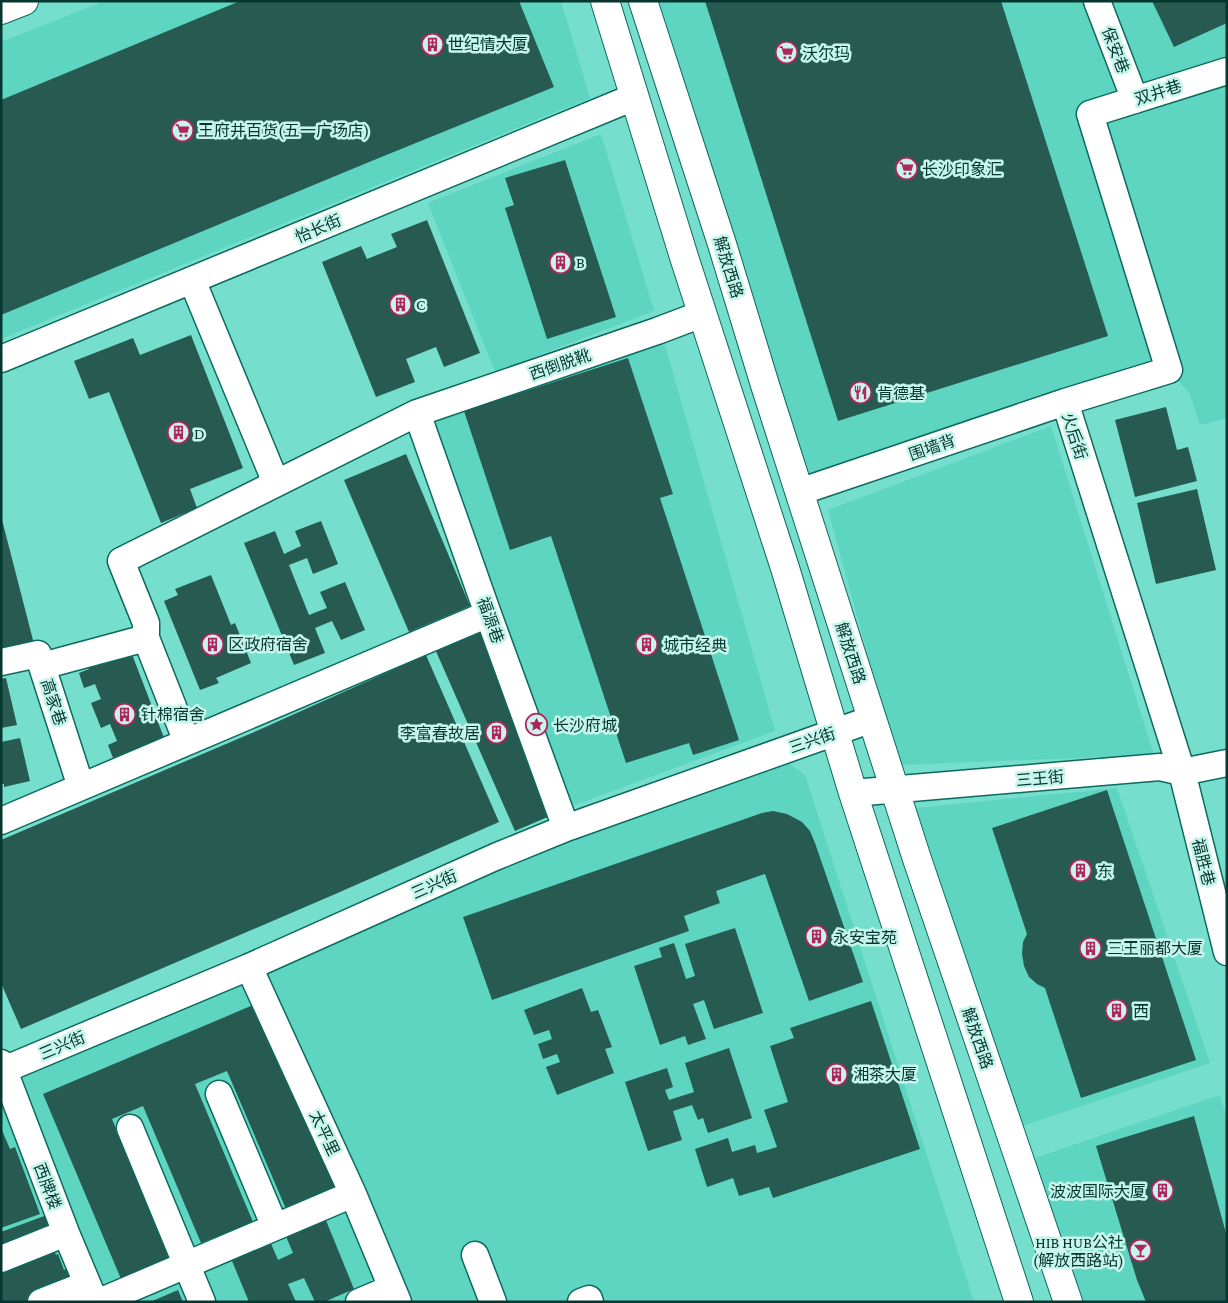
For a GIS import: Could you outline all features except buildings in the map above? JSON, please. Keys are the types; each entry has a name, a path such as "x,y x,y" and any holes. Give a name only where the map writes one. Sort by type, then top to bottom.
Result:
{"main road":[{"path":"1,10 24,1"},
{"path":"605,1 702,314 785,568 853,793 1019,1302"},
{"name":"解放西路","path":"643,1 722,244 916,859 1068,1302"}],"street":[{"name":"保安巷","path":"1097,1 1135,100"},
{"name":"双井巷","path":"1090,114 1227,71"},
{"name":"怡长街","path":"1,359 634,97"},
{"name":"火后街","path":"1090,114 1169,370 1065,402 1182,772"},
{"path":"192,280 276,483"},
{"name":"西倒脱靴","path":"146,638 146,623 121,560 418,412 702,314"},
{"name":"围墙背","path":"799,492 1065,402"},
{"name":"福源巷","path":"418,412 488,614 566,828"},
{"path":"1,821 488,614"},
{"path":"42,666 146,638 186,742"},
{"name":"高家巷","path":"1,662 38,654 81,787"},
{"name":"三兴街","path":"2,1068 249,967 495,857 566,828 872,719"},
{"name":"三王街","path":"853,793 1160,767 1182,772 1227,763"},
{"name":"福胜巷","path":"1182,772 1227,952"},
{"name":"太平里","path":"249,967 353,1194 395,1295"},
{"name":"西牌楼","path":"2,1068 66,1233 94,1296"},
{"path":"219,1094 275,1227"},
{"path":"130,1128 202,1302"},
{"path":"41,1302 94,1296 186,1265 353,1194"},
{"path":"1,1259 66,1233"},
{"path":"475,1255 493,1302"},
{"path":"359,1302 395,1295"},
{"path":"581,1302 589,1299 590,1302"}],"shaded area":[{"path":"105,1 561,1 590,98 1,339 1,42"},
{"name":"长沙印象汇","path":"653,1 1227,1 1227,418 1200,425 1189,392 1169,371 808,490"},
{"path":"601,134 654,311 495,372 428,203"},
{"path":"663,338 775,731 572,806 433,417"},
{"path":"1051,426 1154,755 898,765 828,510"},
{"path":"774,753 805,775 974,1302 1,1302 1,1071"},
{"path":"1117,788 1210,1063 1022,1126 916,808"},
{"path":"1220,1095 1227,1119 1227,1302 1080,1302 1032,1159"}],"place":[{"name":"世纪情大厦","path":"432,44"},
{"name":"沃尔玛","path":"786,53"},
{"name":"王府井百货(五一广场店)","path":"182,130"},
{"name":"长沙印象汇","path":"906,169"},
{"name":"B","path":"560,262"},
{"name":"C","path":"400,304"},
{"name":"肯德基","path":"861,393"},
{"name":"D","path":"178,433"},
{"name":"区政府宿舍","path":"212,644"},
{"name":"城市经典","path":"647,645"},
{"name":"针棉宿舍","path":"125,714"},
{"name":"长沙府城","path":"537,725"},
{"name":"李富春故居","path":"496,733"},
{"name":"东","path":"1081,871"},
{"name":"永安宝苑","path":"817,937"},
{"name":"三王丽都大厦","path":"1091,948"},
{"name":"西","path":"1117,1011"},
{"name":"湘茶大厦","path":"837,1074"},
{"name":"波波国际大厦","path":"1162,1191"},
{"name":"HIB HUB公社 (解放西路站)","path":"1140,1251"}]}
